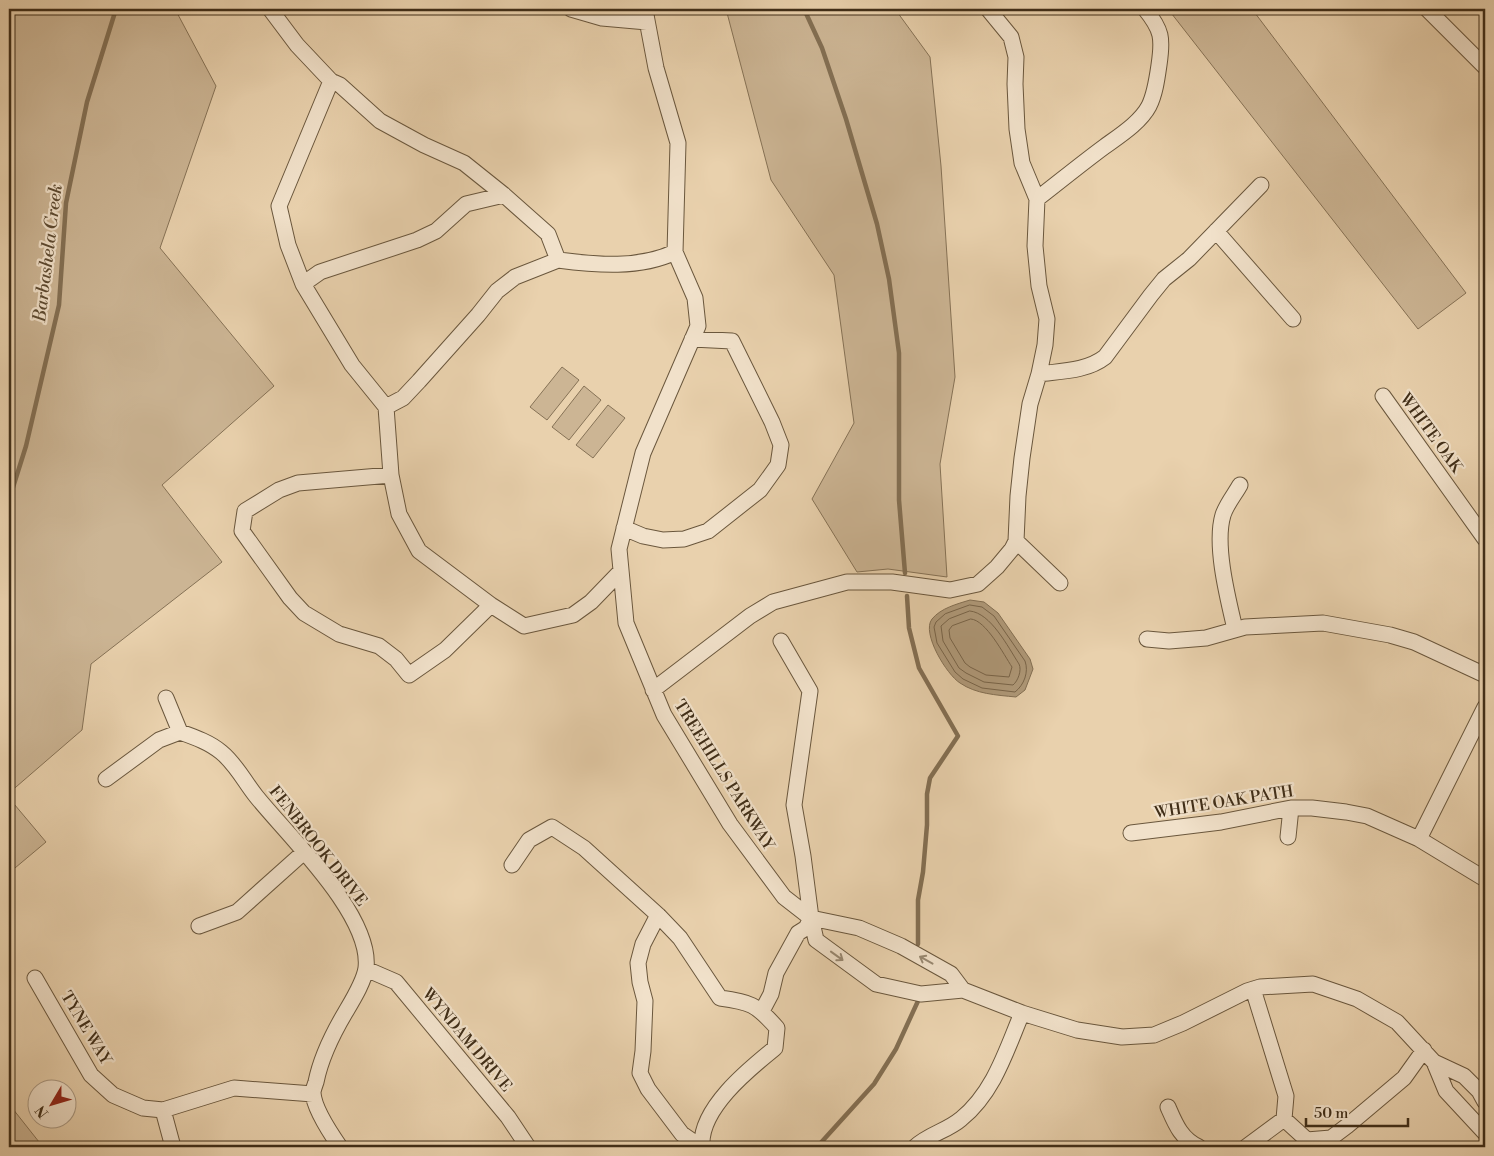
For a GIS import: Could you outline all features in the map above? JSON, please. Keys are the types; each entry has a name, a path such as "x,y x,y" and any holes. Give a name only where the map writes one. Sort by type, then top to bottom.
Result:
{"street":[{"path":"270,9 297,45 331,81 340,85 380,121 424,145 464,163 548,234 558,260"},
{"path":"571,9 602,18 647,16"},
{"path":"988,9 1011,37 1016,57 1017,129 1022,163 1036,199 1035,246 1039,286 1047,320 1045,345 1030,404 1024,440 1018,496 1016,541 1060,583"},
{"path":"1036,199 1123,132 1144,114 1149,106 1154,94 1161,53 1161,40 1160,31 1156,23 1144,9"},
{"path":"1427,9 1485,67"},
{"name":"TREEHILLS PARKWAY","path":"647,16 656,68 678,144 675,252 695,298 698,326 643,453 624,528 619,549 626,623 664,714 730,824 784,897 811,918 859,928 901,946 951,974 964,990"},
{"path":"331,81 279,206 288,245 303,284 352,365 386,407 391,475 399,514 419,551 491,605 524,626 573,615 591,602 621,571"},
{"path":"1039,374 1085,368 1106,358 1150,295 1164,279 1189,258 1262,185"},
{"path":"303,284 320,272 417,240 436,231 466,204 504,195"},
{"path":"1216,231 1294,318"},
{"path":"386,407 403,398 478,315 497,291 515,277 558,260 587,264 634,263 660,259 675,252"},
{"path":"624,528 643,536 663,540 684,538 708,531 760,490 778,465 780,445 772,422 732,341 692,339"},
{"name":"WHITE OAK","path":"1383,396 1485,538"},
{"path":"391,475 298,483 279,490 245,512 242,531 290,598 304,613 339,634 378,646 396,659 409,675 445,650 491,605"},
{"path":"1235,630 1220,546 1223,515 1240,485"},
{"name":"TREEHILLS PARKWAY","path":"653,690 750,616 773,602 847,582 892,582 950,590 978,584 997,567 1016,541"},
{"path":"1147,639 1169,641 1206,638 1245,627 1312,622 1390,634 1414,642 1485,675"},
{"name":"TREEHILLS PARKWAY","path":"781,641 810,691 794,804 816,940 876,984 921,994 964,990 1077,1030 1122,1037 1154,1035 1252,989 1314,984 1358,999 1397,1022 1434,1062 1446,1091 1485,1133"},
{"path":"106,779 159,740 180,732 166,698"},
{"path":"1419,839 1485,707"},
{"name":"FENBROOK DRIVE","path":"180,732 204,741 221,752 235,766 255,795 304,852 348,908 364,941 366,969 355,997 336,1028 319,1063 313,1094"},
{"path":"1288,837 1291,808"},
{"name":"WHITE OAK PATH","path":"1132,833 1221,822 1291,808 1312,808 1367,816 1419,839 1485,878"},
{"path":"512,866 529,840 552,827 584,848 658,915 680,938 720,998 744,1001 762,1011 777,1028 775,1048 743,1074 717,1105 707,1122 702,1147"},
{"path":"199,926 237,912 304,852"},
{"path":"658,915 643,944 638,963 645,1001 640,1073 648,1089 682,1134 702,1147"},
{"path":"762,1011 771,994 776,972 798,933 806,928 811,918"},
{"name":"WYNDAM DRIVE","path":"366,969 396,982 508,1117 528,1147"},
{"name":"TYNE WAY","path":"35,978 91,1075 113,1095 143,1108 164,1110 234,1088 313,1094"},
{"path":"1246,1147 1284,1119 1286,1096 1252,989"},
{"path":"915,1147 924,1139 960,1120 988,1090 1022,1012"},
{"path":"1284,1119 1307,1140 1331,1138 1404,1078 1424,1050"},
{"name":"TREEHILLS PARKWAY","path":"1434,1062 1464,1076 1482,1097"},
{"path":"313,1094 323,1122 340,1147"},
{"path":"1459,1107 1482,1097"},
{"path":"1168,1107 1178,1130 1192,1144 1199,1147"},
{"path":"164,1110 172,1147"}],"shaded area":[{"path":"9,9 175,9 216,86 160,248 274,386 162,485 222,562 91,664 82,730 9,793"},
{"path":"726,9 895,9 930,57 941,166 955,377 940,464 947,577 888,569 857,572 812,499 854,423 834,275 771,180"},
{"path":"1168,9 1252,9 1466,293 1418,329"},
{"path":"562,367 579,380 547,420 530,407"},
{"path":"584,386 601,400 569,440 552,427"},
{"path":"608,405 625,418 593,458 576,445"},
{"path":"9,798 46,842 9,873"},
{"path":"9,1104 43,1147 10,1147"}],"water":[{"path":"970,600 984,602 998,613 1030,659 1033,669 1025,690 1016,697 986,693 966,687 949,672 937,653 930,634 932,619 945,609"}],"waterway":[{"name":"Barbashela Creek","path":"9,500 26,446 59,305 66,203 87,102 116,9"},
{"path":"804,9 822,48 846,119 877,224 889,279 899,353 899,500 905,573"},
{"path":"907,596 909,628 919,668 958,736 930,778 927,794 927,825 923,872 918,900 918,944"},
{"path":"817,1147 874,1084 896,1049 918,1001"}]}
